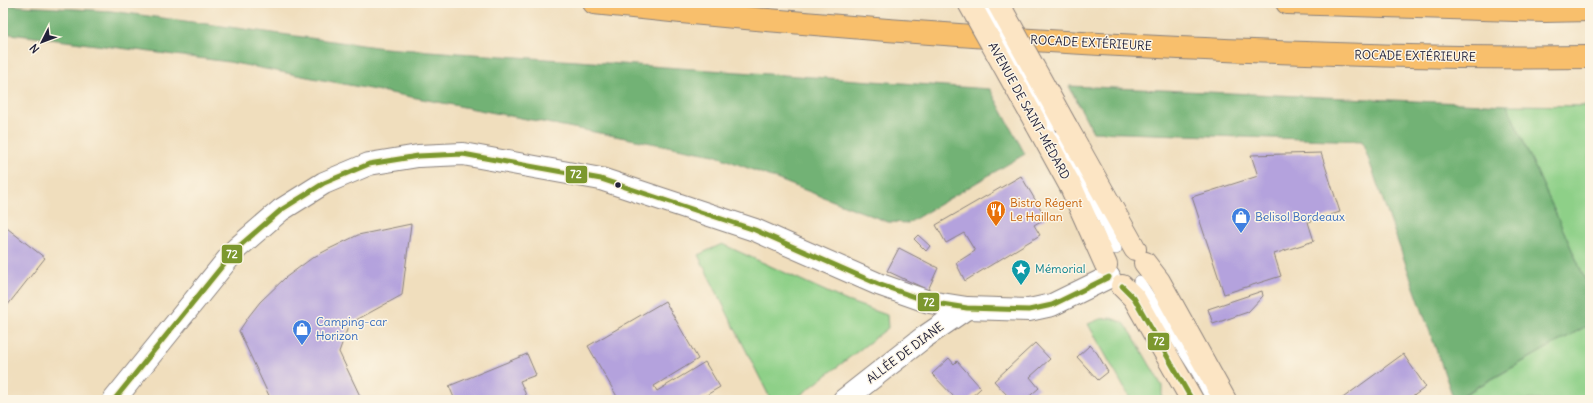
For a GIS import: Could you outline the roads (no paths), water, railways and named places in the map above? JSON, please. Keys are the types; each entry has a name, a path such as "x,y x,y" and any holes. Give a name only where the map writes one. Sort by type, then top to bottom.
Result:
{"highway":[{"name":"ROCADE EXTÉRIEURE","path":"594,3 838,26 1053,42 1325,54 1590,57"},
{"path":"1287,3 1545,11 1590,10"}],"main road":[{"name":"AVENUE DE SAINT-MÉDARD","path":"969,3 1052,126 1071,187 1125,267 1159,281 1225,400"},
{"name":"AVENUE DE SAINT-MÉDARD","path":"998,3 1052,126 1125,267 1134,298 1192,400"}],"street":[{"path":"114,400 236,249 280,210 324,183 369,164 418,156 463,154 601,179 755,230 878,284 900,292 929,302 967,308 1029,310 1052,305 1125,267"},
{"name":"ALLÉE DE DIANE","path":"844,400 922,338 967,308"}],"lane":[{"name":"AVENUE DE SAINT-MÉDARD","path":"983,3 1052,126"},
{"name":"AVENUE DE SAINT-MÉDARD","path":"1125,267 1196,372 1212,400"}],"place":[{"name":"Bistro Régent Le Haillan","path":"996,227"},
{"name":"Belisol Bordeaux","path":"1241,234"},
{"name":"Mémorial","path":"1021,286"},
{"name":"Camping-car Horizon","path":"302,346"}]}
